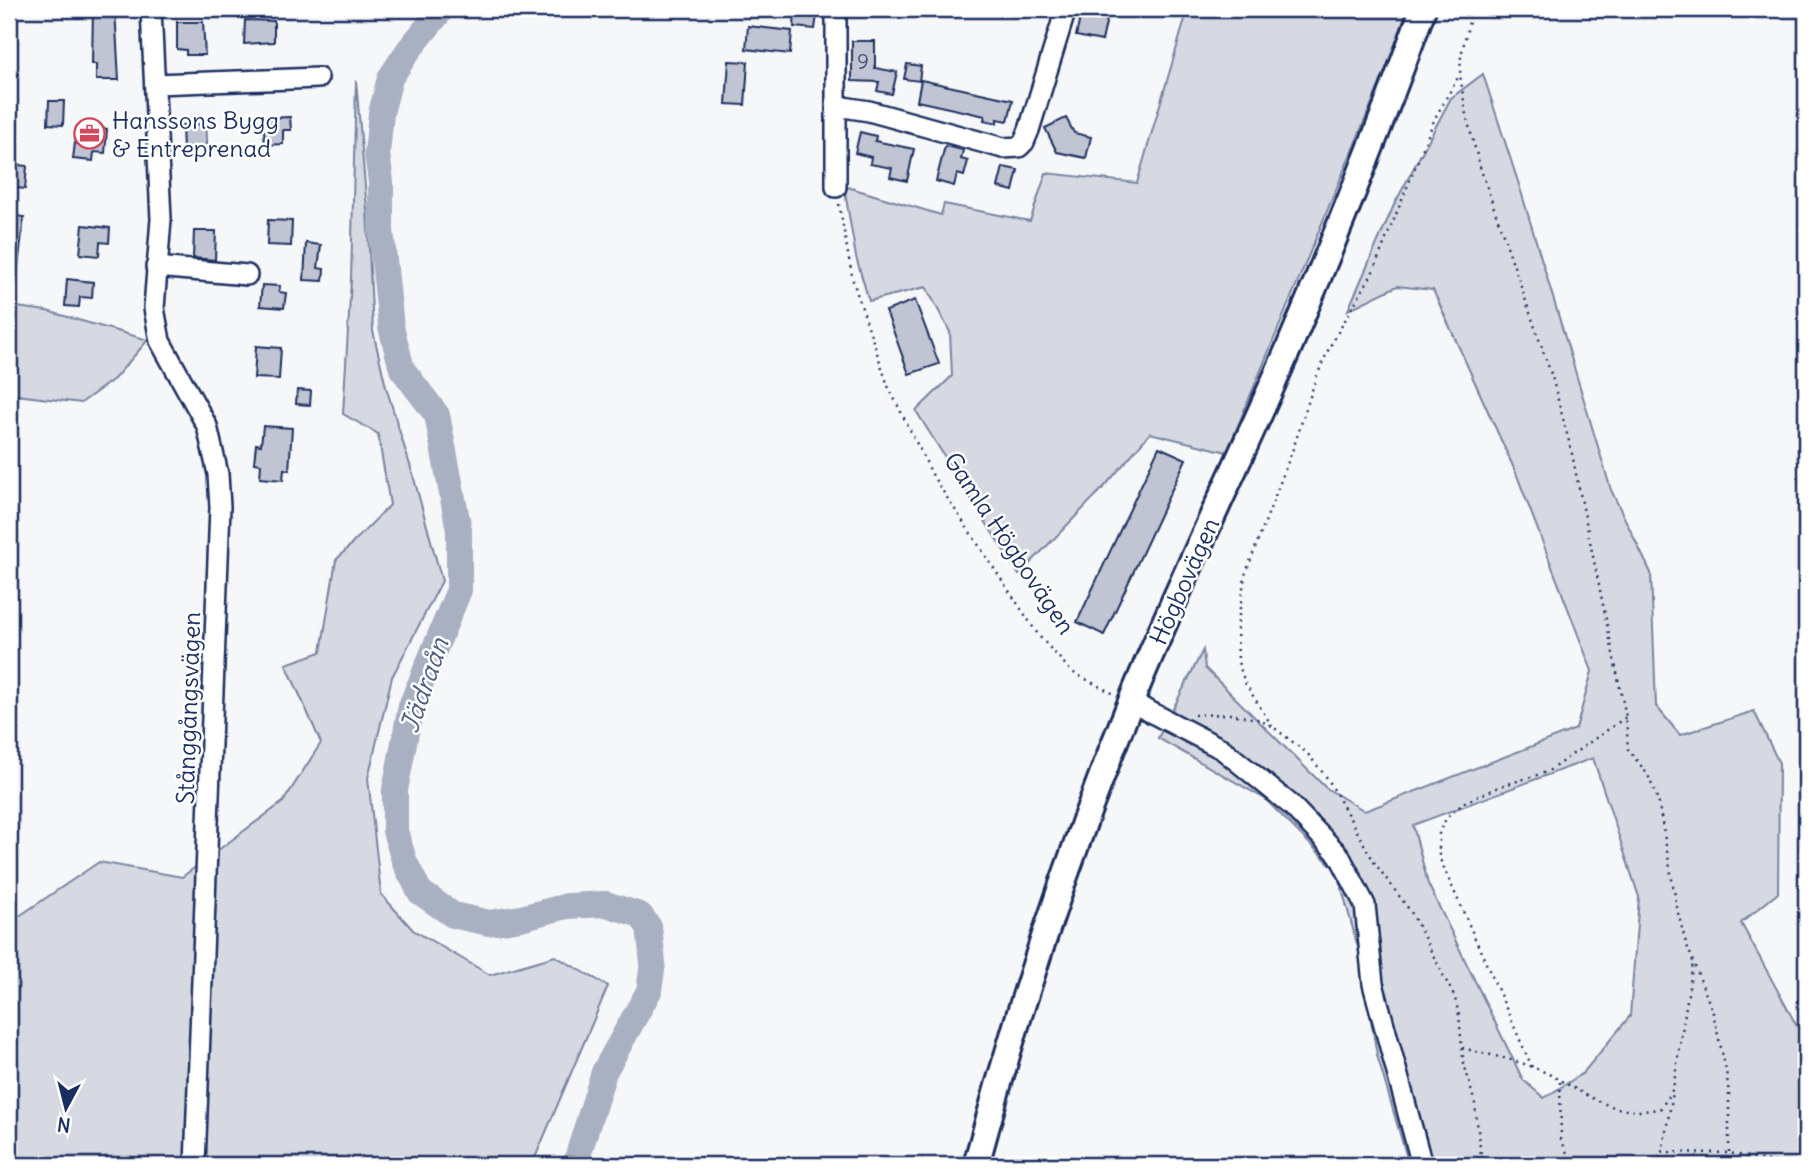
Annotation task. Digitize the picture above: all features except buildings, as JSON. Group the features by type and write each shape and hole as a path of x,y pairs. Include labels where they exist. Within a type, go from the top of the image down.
{"main road":[{"name":"Högbovägen","path":"976,1165 1014,1028 1074,849 1130,702 1294,333 1387,108 1423,9"}],"street":[{"name":"Stånggångsvägen","path":"151,9 161,219 153,308 157,329 166,352 207,426 218,474 220,507 195,1165"},
{"path":"836,9 836,187"},
{"path":"837,106 869,111 1003,148 1019,147 1029,130 1066,9"},
{"path":"155,84 318,78"},
{"path":"156,267 247,275"},
{"path":"1130,702 1222,749 1291,805 1339,855 1364,905 1373,984 1422,1165"}],"path":[{"path":"1472,9 1461,56 1460,74 1466,116 1481,170 1552,377 1571,449 1626,717 1628,750 1648,775 1658,800 1678,913 1713,1013 1727,1070 1729,1165"},
{"path":"1272,726 1245,683 1238,663 1237,628 1245,575 1294,446 1316,378 1330,346 1372,274 1436,118 1460,74"},
{"name":"Gamla Högbovägen","path":"836,187 853,281 888,386 934,478 1039,636 1060,661 1072,672 1130,702"},
{"path":"1532,1067 1439,857 1439,832 1447,817 1465,802 1501,786 1547,772 1626,717"},
{"path":"1656,1165 1662,1152 1693,962"},
{"path":"1462,1048 1532,1067 1595,1101 1644,1113 1661,1108 1673,1089"},
{"path":"1560,1082 1561,1139 1572,1165"},
{"path":"1662,1152 1729,1153 1788,1165"}],"shaded area":[{"path":"1188,9 1411,9 1227,452 1150,433 1105,486 1019,575 916,411 952,376 950,332 926,287 869,301 856,257 844,186 941,215 944,204 1030,221 1046,173 1137,183"},
{"path":"1483,74 1611,490 1651,573 1656,706 1680,735 1754,711 1779,763 1778,893 1741,923 1806,1043 1806,1165 1409,1165 1377,1055 1359,951 1337,871 1265,799 1158,738 1203,650 1205,668 1326,788 1365,811 1576,729 1592,671 1516,473 1433,290 1397,286 1348,310 1394,205 1451,98","holes":["1593,758 1639,897 1630,1016 1583,1073 1544,1098 1523,1080 1428,884 1413,825"]},
{"path":"356,80 367,210 373,331 386,387 442,581 392,677 368,778 381,894 413,930 490,975 555,956 608,986 532,1165 9,1165 9,923 99,862 182,877 283,802 321,743 286,664 321,652 336,560 390,505 378,434 343,414 351,280"},
{"path":"9,306 47,311 148,340 114,379 81,403 9,394"}],"waterway":[{"name":"Jädraån","path":"442,9 390,78 381,113 377,154 381,182 381,230 391,327 402,369 437,415 459,530 459,590 411,706 395,790 395,831 405,863 420,892 453,915 489,923 567,906 606,904 640,915 649,927 653,963 649,991 604,1072 575,1165"}],"place":[{"name":"Hanssons Bygg & Entreprenad","path":"89,134"}]}
